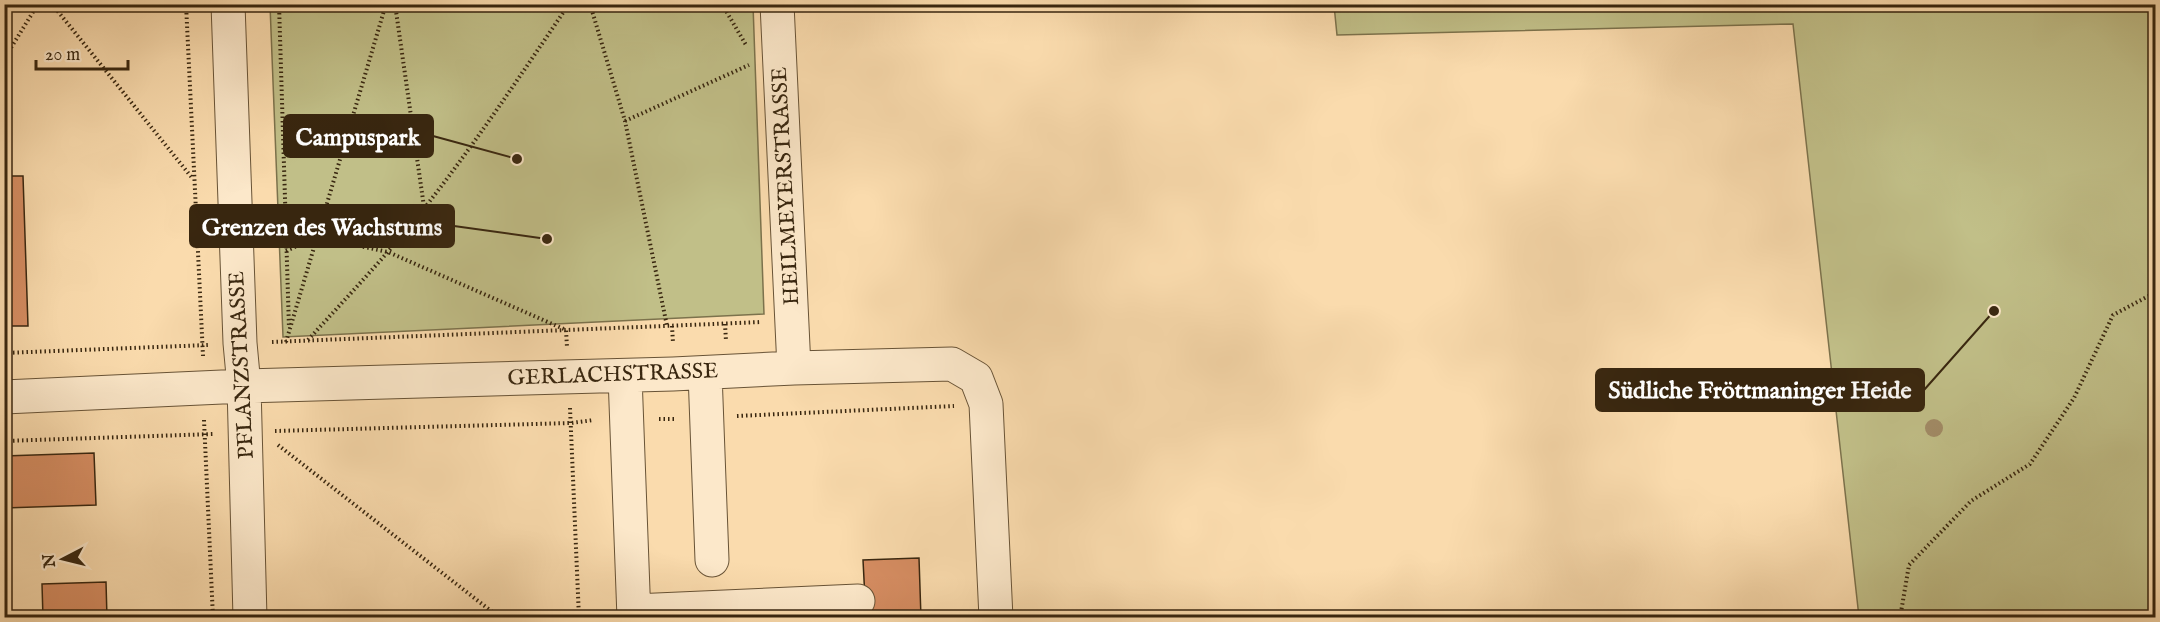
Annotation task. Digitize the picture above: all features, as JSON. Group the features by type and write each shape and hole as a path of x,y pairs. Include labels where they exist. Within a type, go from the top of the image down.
{"street":[{"name":"PFLANZSTRASSE","path":"228,4 240,344 244,386 253,431 250,618"},
{"name":"HEILMEYERSTRASSE","path":"777,4 794,368"},
{"name":"GERLACHSTRASSE","path":"4,397 244,386 626,376 794,368 952,364 976,378 986,404 996,618"},
{"path":"705,373 712,560"},
{"path":"626,376 634,614 858,601"}],"path":[{"path":"4,59 38,4"},
{"path":"52,4 193,178"},
{"path":"186,4 203,345 213,618"},
{"path":"279,4 289,331"},
{"path":"286,342 386,4"},
{"path":"395,4 424,208"},
{"path":"307,341 368,275 424,208 477,139 569,4"},
{"path":"590,4 625,122 667,326"},
{"path":"722,4 748,48"},
{"path":"625,122 749,65"},
{"path":"1900,618 1909,565 1971,501 2030,464 2074,398 2113,315 2156,292"},
{"path":"4,353 792,320"},
{"path":"627,421 986,404"},
{"path":"4,441 205,435 253,431 571,423"},
{"path":"253,431 500,618"}],"shaded area":[{"path":"270,5 753,5 764,314 283,337"},
{"path":"1334,5 2155,5 2155,617 1859,617 1793,24 1337,35"}],"building":[{"path":"4,176 23,176 28,326 4,326"},
{"path":"94,453 96,505 4,508 4,456"},
{"path":"919,558 921,618 866,618 863,560"},
{"path":"106,582 107,618 43,618 42,584"}],"place":[{"name":"Campuspark","path":"517,159"},
{"name":"Grenzen des Wachstums","path":"547,239"},
{"name":"Südliche Fröttmaninger Heide","path":"1994,311"}]}
